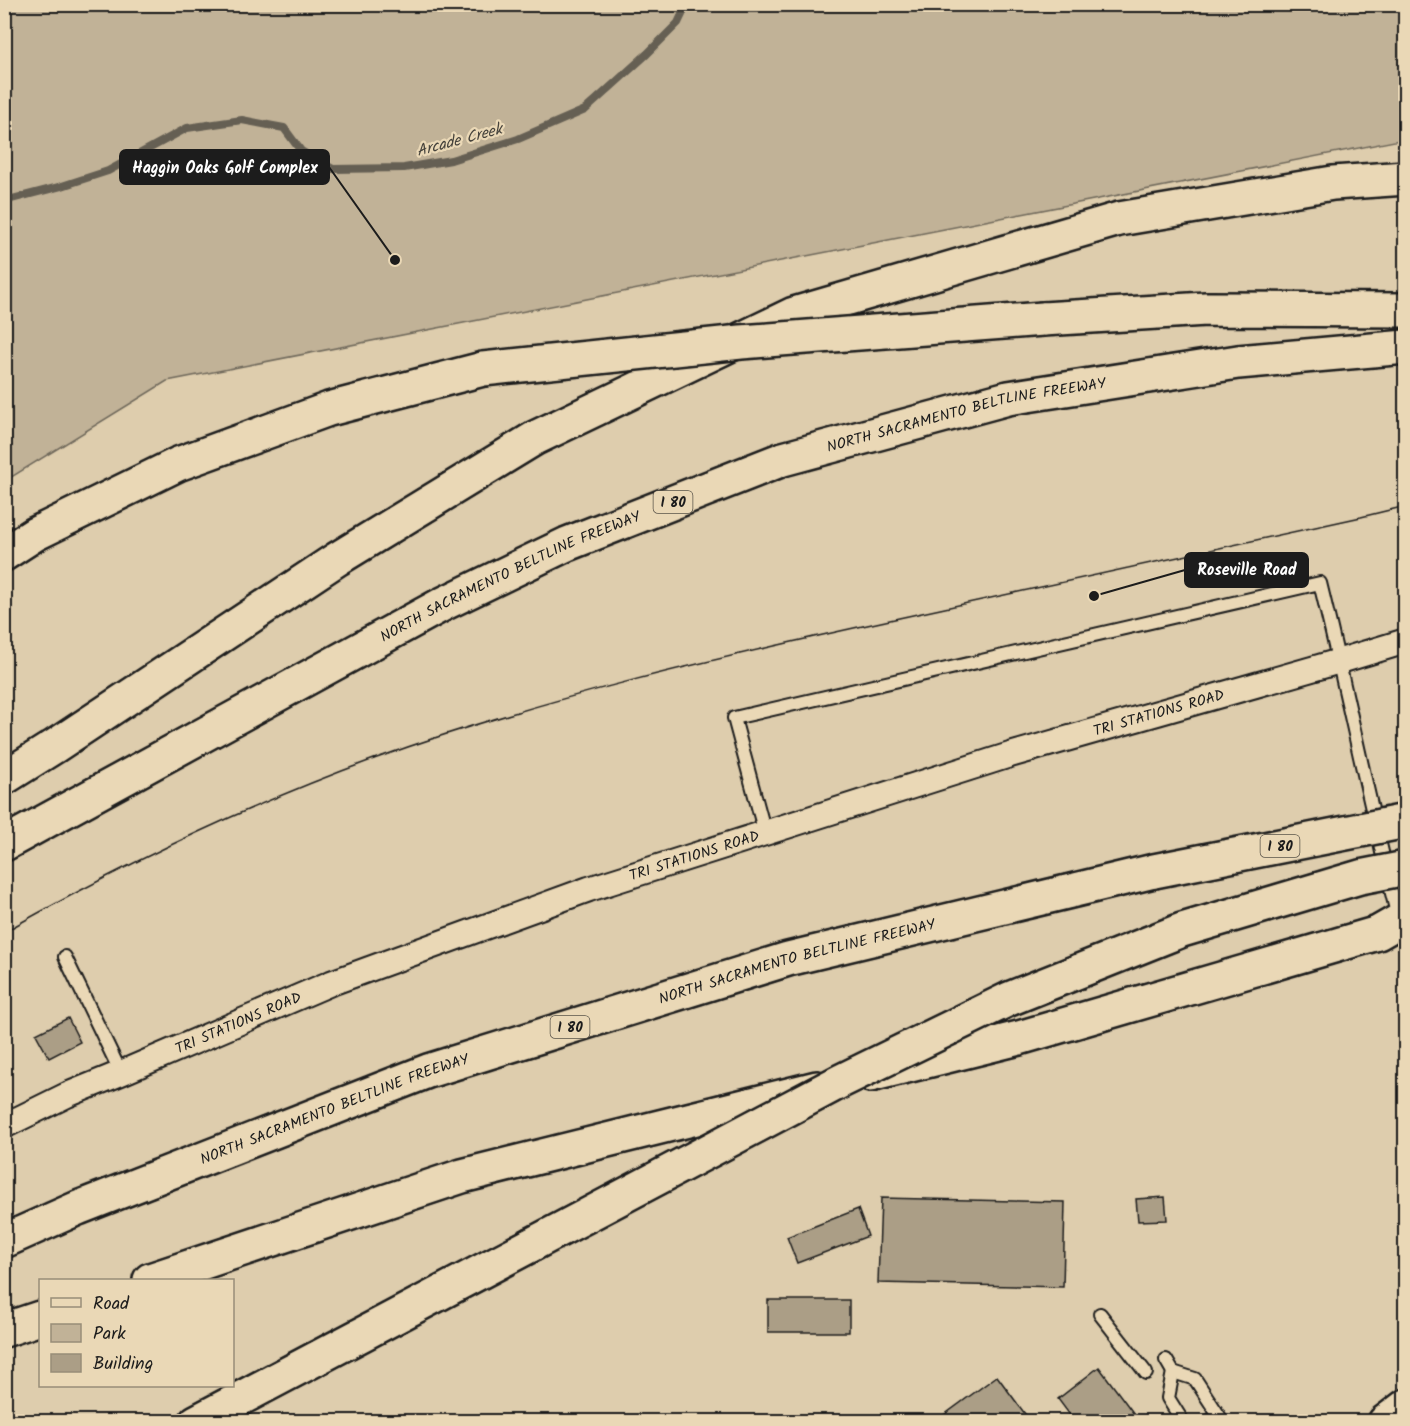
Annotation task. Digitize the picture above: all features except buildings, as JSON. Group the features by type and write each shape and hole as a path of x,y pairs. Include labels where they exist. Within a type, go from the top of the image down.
{"main road":[{"path":"4,778 337,559 535,438 794,314 1119,219 1333,183 1406,178"},
{"path":"4,554 35,534 178,464 328,409 483,369 741,342 1206,309 1406,310"},
{"name":"NORTH SACRAMENTO BELTLINE FREEWAY","path":"4,844 443,604 567,544 783,459 1008,398 1238,362 1406,347"},
{"name":"NORTH SACRAMENTO BELTLINE FREEWAY","path":"4,1241 78,1208 428,1071 788,959 1154,870 1406,821"},
{"path":"195,1422 841,1081 1009,999 1182,930 1360,877 1406,868"},
{"path":"156,1279 462,1176 1018,1038 1378,933 1402,920"},
{"path":"4,1330 39,1318"},
{"path":"1385,1422 1406,1406"}],"street":[{"name":"TRI STATIONS ROAD","path":"4,1126 67,1095 331,983 589,889 1010,755 1406,641"}],"lane":[{"path":"765,834 734,718 1320,583 1340,661 1373,812 1402,920"},
{"path":"65,957 121,1073"},
{"path":"1100,1314 1146,1373"},
{"path":"1166,1360 1173,1372 1168,1398 1183,1422"},
{"path":"1173,1372 1195,1379 1223,1422"}],"green space":[{"path":"5,4 1405,5 1405,139 167,381 5,481"}],"waterway":[{"name":"Arcade Creek","path":"4,201 108,171 187,128 242,120 284,128 301,151 333,169 404,168 451,160 518,139 585,110 678,23 687,4"}],"tram line":[{"path":"4,932 139,860 278,796 374,759 503,716 568,697 766,648 1406,506"}],"place":[{"name":"Haggin Oaks Golf Complex","path":"395,260"},
{"name":"Roseville Road","path":"1094,596"}]}
